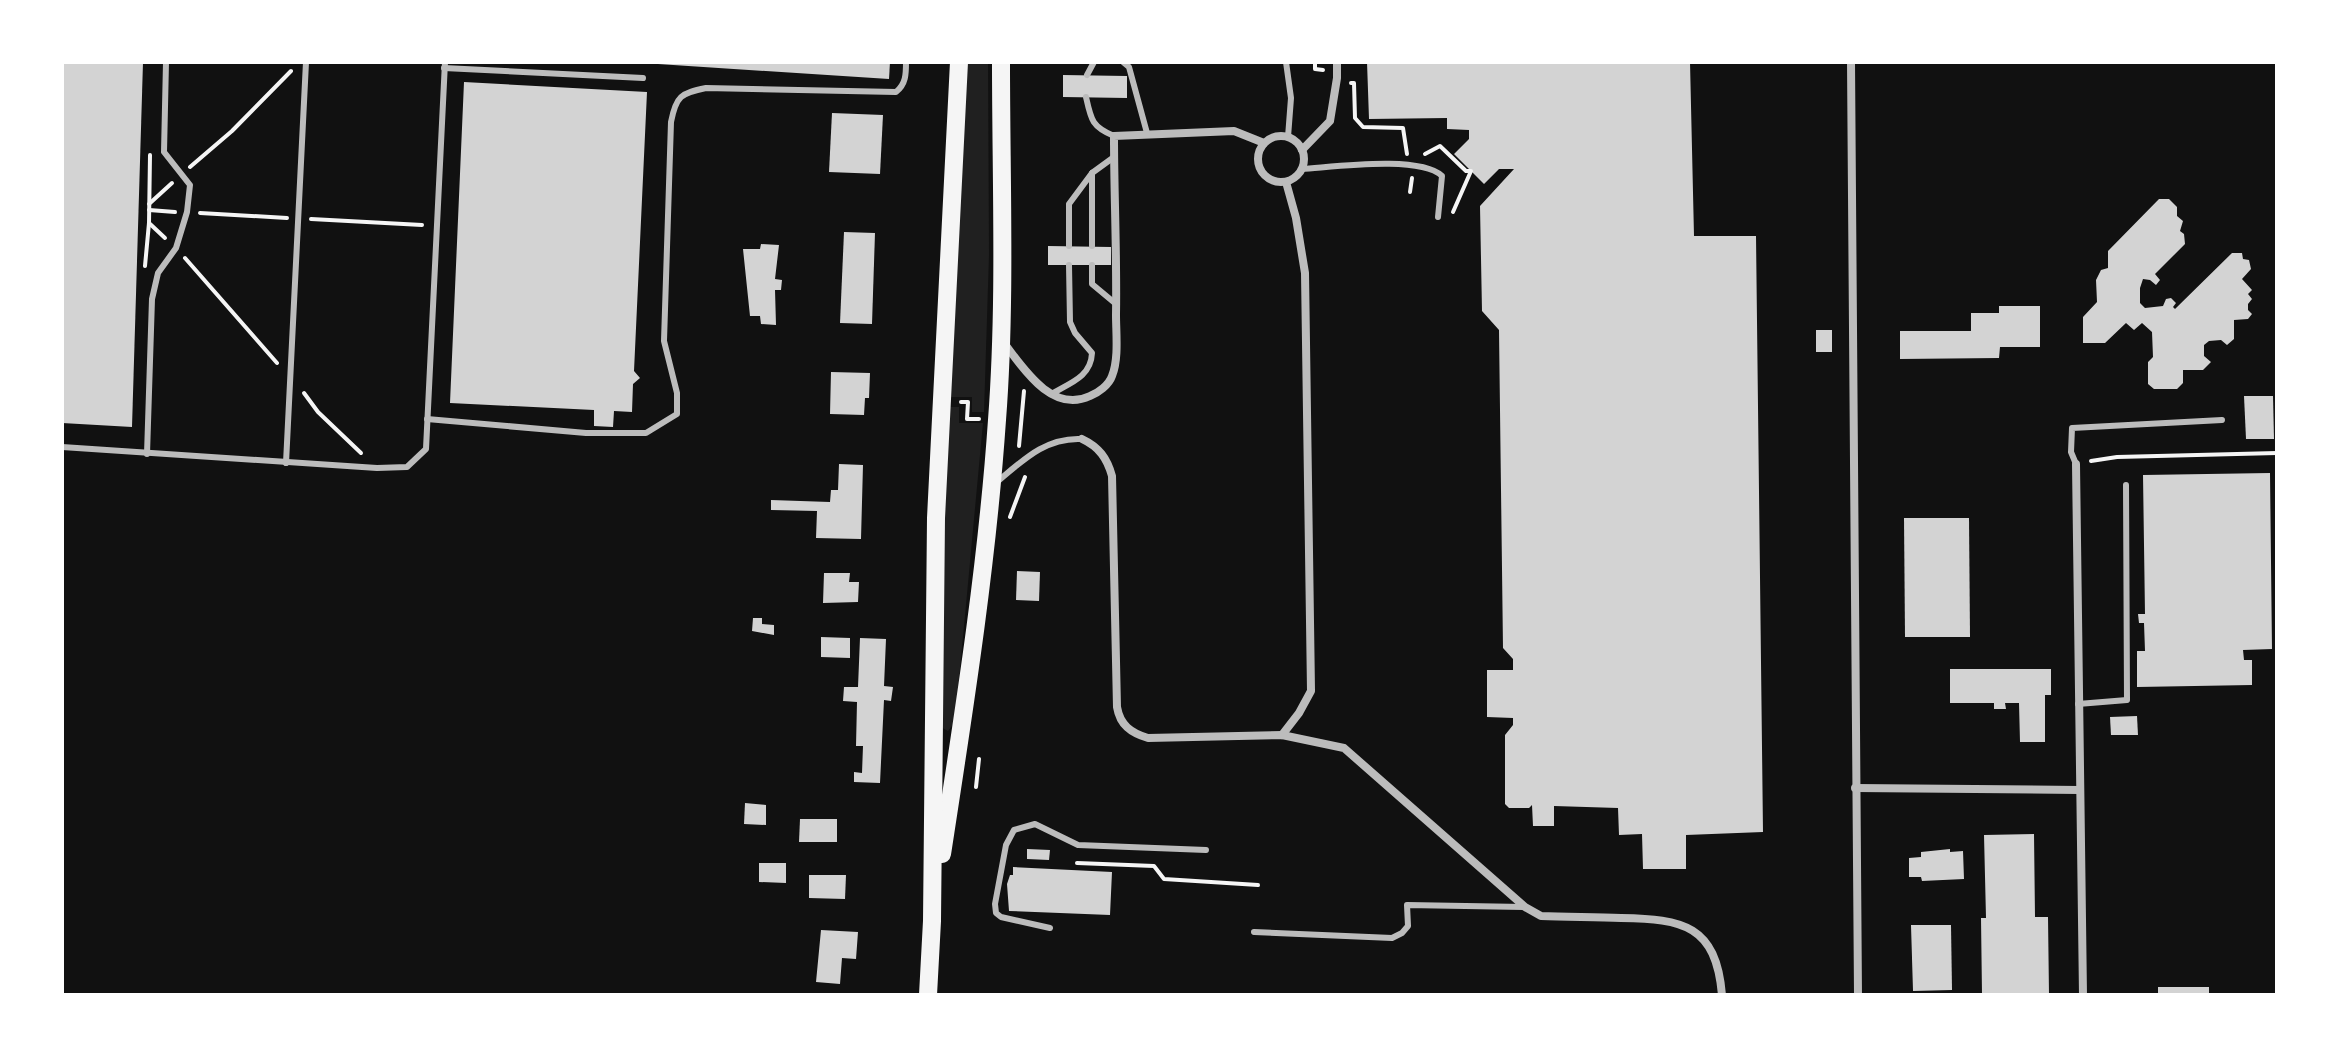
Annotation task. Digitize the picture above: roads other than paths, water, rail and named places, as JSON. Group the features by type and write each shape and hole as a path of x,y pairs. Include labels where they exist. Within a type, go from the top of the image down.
{"main road":[{"path":"928,995 932,921 936,518 959,62"},
{"path":"932,921 966,695 997,419 1001,339 1001,62"}],"street":[{"path":"1302,150 1288,137 1275,137 1264,143 1258,155 1260,170 1271,180 1286,182 1298,175 1302,169 1302,150 1330,121 1337,62"},
{"path":"1851,62 1858,995"},
{"path":"1001,339 1028,375 1051,394 1081,401 1098,393 1112,377 1116,347 1114,136 1234,131 1264,143"},
{"path":"1282,735 1311,691 1305,273 1296,218 1286,182"},
{"path":"1082,439 1100,451 1108,462 1112,476 1117,707 1129,730 1148,738 1282,735 1344,748 1525,907 1541,916 1662,918 1683,925 1712,950 1720,973 1722,995"},
{"path":"2076,464 2083,995"},
{"path":"1855,788 2079,790"}],"lane":[{"path":"147,454 152,299 158,273 176,248 187,212 190,185 164,152 166,62"},
{"path":"286,463 306,62"},
{"path":"427,419 586,433 646,433 666,423 677,414 677,393 664,341 669,164 674,105 680,97 706,88 896,92 902,87 906,76 906,62"},
{"path":"1087,75 1094,62"},
{"path":"1123,62 1129,67 1147,133"},
{"path":"1286,62 1291,98 1288,137"},
{"path":"62,447 286,463 407,467 426,449 444,65 643,78"},
{"path":"1086,97 1091,120 1100,130 1114,136"},
{"path":"1069,246 1069,204 1092,173 1114,157"},
{"path":"1302,169 1409,164 1435,169 1442,176 1438,217"},
{"path":"1092,173 1092,246"},
{"path":"1051,394 1088,372 1092,365 1092,353 1070,322 1069,265"},
{"path":"1092,265 1092,284 1116,304"},
{"path":"2076,464 2071,452 2072,428 2222,420"},
{"path":"991,487 1037,449 1065,438 1082,439"},
{"path":"2078,704 2127,700 2126,485"},
{"path":"1050,928 1001,917 996,913 1006,845 1014,830 1035,824 1078,845 1206,850"},
{"path":"1254,932 1392,938 1408,926 1407,905 1525,907"}]}
